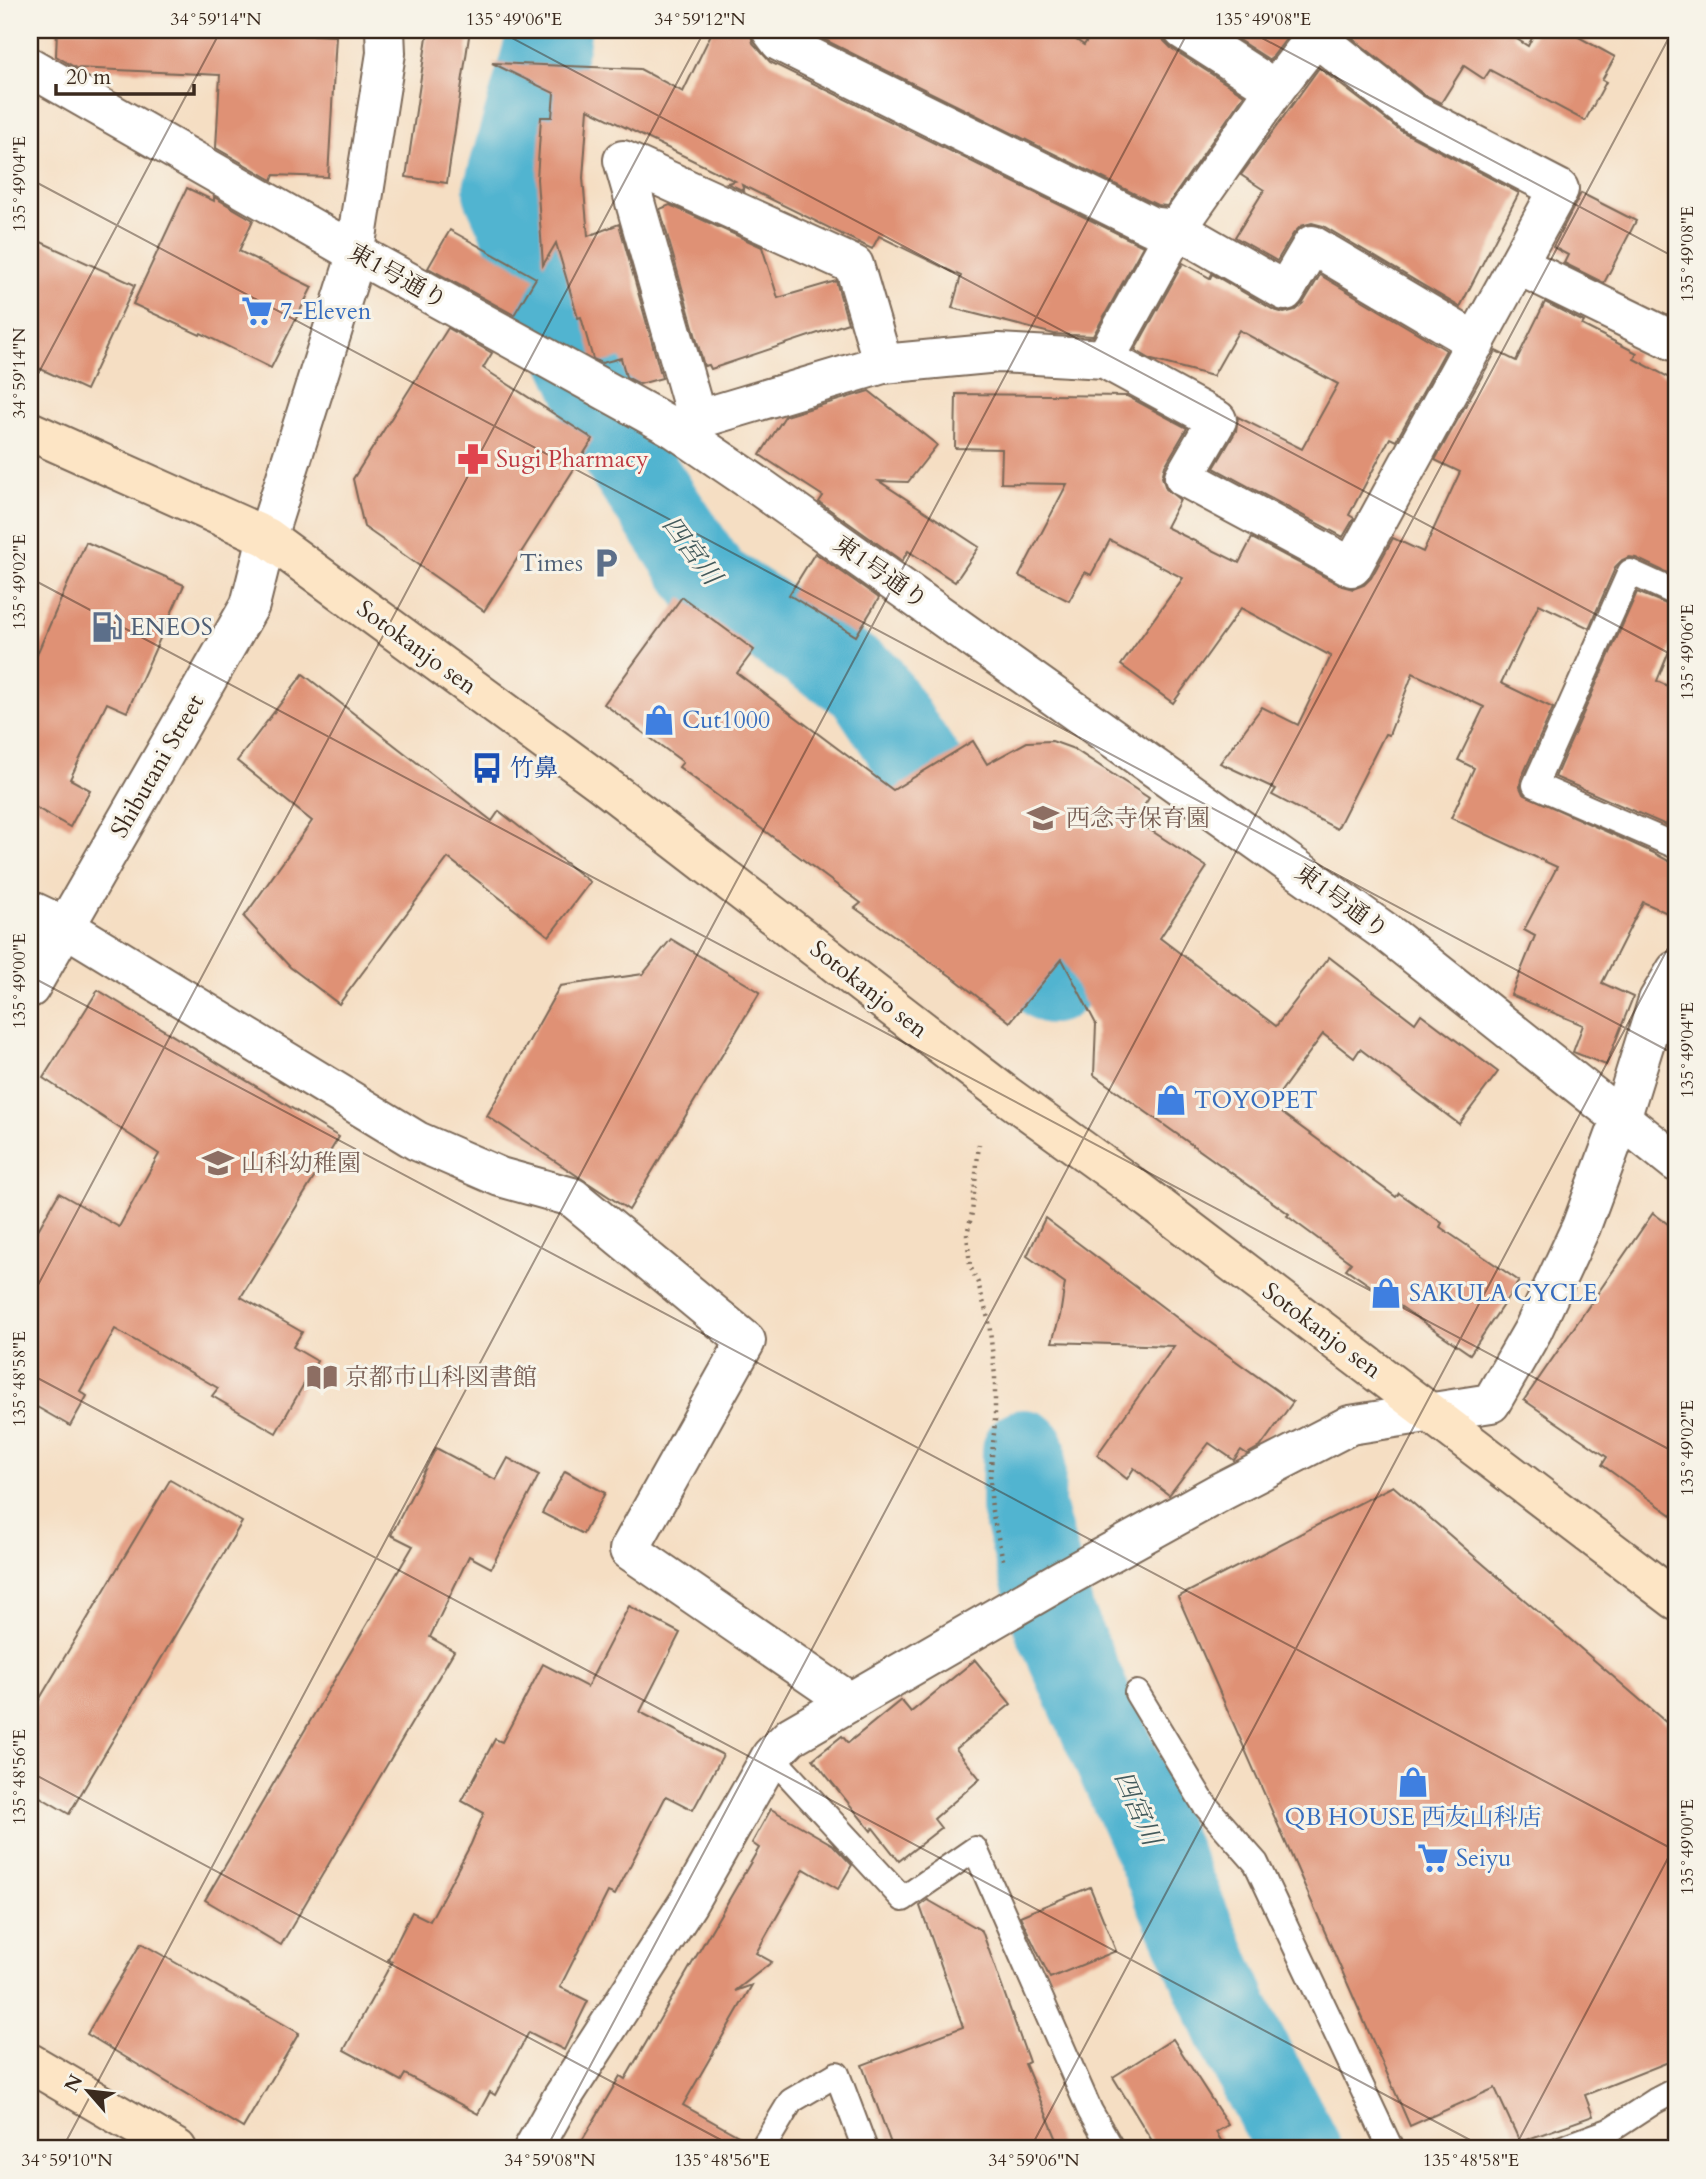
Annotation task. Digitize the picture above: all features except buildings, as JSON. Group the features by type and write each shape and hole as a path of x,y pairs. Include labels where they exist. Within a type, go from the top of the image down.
{"street":[{"name":"Shibutani Street","path":"30,988 250,605 267,537 352,269 386,53 385,30"},
{"path":"771,30 780,42 1151,226 1177,229 1285,290 1312,245 1476,342"},
{"path":"1183,30 1275,89"},
{"path":"883,363 854,265 622,160 684,424 883,363 998,353 1105,359 1217,420 1184,477 1352,567 1559,189 1411,112 1318,33 1275,89 1177,229 1105,359"},
{"name":"東1号通り","path":"30,66 354,253 684,424 820,529 1391,936 1676,1162"},
{"path":"1518,265 1676,342"},
{"name":"Sotokanjo sen","path":"30,431 267,537 603,784 1006,1095 1128,1183 1676,1600"},
{"path":"30,910 64,926 417,1141 500,1177 572,1197 746,1341 629,1550 850,1702"},
{"path":"533,2149 560,2101 688,1903 771,1756 791,1736 1061,1580 1222,1491 1350,1425 1491,1403 1533,1331 1581,1227 1621,1119 1658,1000 1676,970"},
{"path":"30,2063 177,2149"}],"lane":[{"path":"1676,593 1630,572 1535,785 1676,846"},
{"path":"1137,1693 1204,1804 1256,1863 1391,2149"},
{"path":"771,1756 903,1899 975,1849 1090,2110 1112,2149"},
{"path":"762,2149 791,2101 837,2074 865,2149"},
{"path":"1560,2149 1609,2131 1676,2090"}],"path":[{"path":"979,1144 972,1213 967,1234 970,1266 978,1283 989,1322 995,1376 995,1421 990,1479 992,1511 1006,1570 1021,1603"}],"waterway":[{"name":"四宮川","path":"549,30 505,191 626,458 710,583 866,684 1014,907 1052,982"},
{"name":"四宮川","path":"1024,1451 1023,1507 1054,1620 1242,2041 1299,2149"}],"place":[{"name":"7-Eleven","path":"257,311"},
{"name":"Sugi Pharmacy","path":"473,459"},
{"name":"Times","path":"606,563"},
{"name":"ENEOS","path":"107,627"},
{"name":"Cut1000","path":"659,720"},
{"name":"竹鼻","path":"487,768"},
{"name":"西念寺保育園","path":"1043,818"},
{"name":"TOYOPET","path":"1171,1100"},
{"name":"山科幼稚園","path":"218,1163"},
{"name":"SAKULA CYCLE","path":"1386,1293"},
{"name":"京都市山科図書館","path":"322,1377"},
{"name":"QB HOUSE 西友山科店","path":"1413,1782"},
{"name":"Seiyu","path":"1433,1858"}]}
